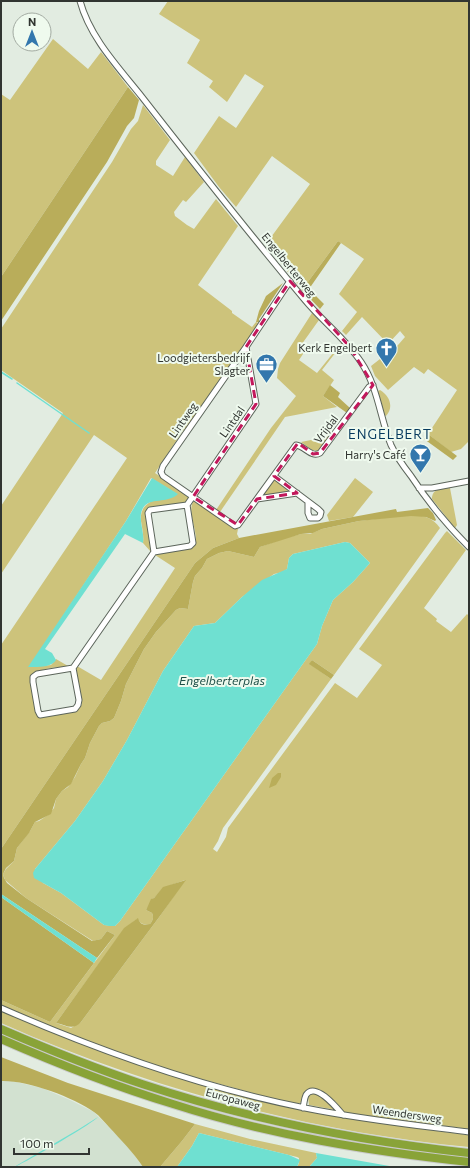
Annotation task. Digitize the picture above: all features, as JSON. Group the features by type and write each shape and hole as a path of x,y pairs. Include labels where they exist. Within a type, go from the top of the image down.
{"highway":[{"name":"Europaweg","path":"1,1029 102,1070 213,1106 342,1135 393,1144 469,1152"},
{"name":"Europaweg","path":"1,1039 67,1067 124,1088 174,1105 256,1127 342,1145 390,1153 469,1162"}],"street":[{"name":"Engelberterweg","path":"80,1 89,26 108,52 240,221 318,315 350,347 361,362 373,385 392,447 426,498 469,548"},
{"path":"246,347 290,281"},
{"name":"Lintdal","path":"187,505 256,404 246,347"},
{"name":"Lintweg","path":"193,497 163,476 161,472 163,466 246,347"},
{"name":"Vrijdal","path":"193,497 235,526 238,525 296,445 301,446 312,454 320,453 369,387 373,385"},
{"path":"274,476 308,502"},
{"path":"419,488 432,488 469,481"},
{"path":"426,498 432,488"},
{"path":"257,499 297,493"},
{"path":"73,668 37,674 33,677 38,711 40,715 75,709 78,705 73,668 154,552 148,513 150,510 187,505 193,543 190,546 154,552"},
{"name":"Weendersweg","path":"1,1008 94,1046 159,1070 223,1088 303,1108 343,1115 469,1132"},
{"path":"303,1108 306,1096 309,1092 315,1091 323,1094 343,1115"}],"highlighted area":[{"path":"290,281 350,347 373,385 320,453 313,454 298,443 274,476 297,493 257,499 238,525 193,497 256,404 246,347"}],"shaded area":[{"path":"168,1 469,1 469,441 461,449 451,452 428,434 457,390 428,369 424,374 414,367 388,390 375,376 371,366 398,345 405,337 400,331 388,344 362,317 346,335 342,331 357,312 339,294 364,259 338,241 302,290 266,244 310,184 272,156 236,207 194,153 219,116 236,128 264,86 245,74 227,102 209,87 213,81 187,63 200,40 159,14"},
{"path":"53,39 88,69 101,52 128,87 1,277 1,94 10,100 44,52 52,52"},
{"path":"128,87 139,100 134,118 127,126 107,162 1,321 1,277"},
{"path":"143,105 170,140 156,161 156,165 173,176 185,157 204,182 186,202 183,200 174,212 175,216 194,229 216,199 238,226 198,285 232,311 232,313 252,327 256,322 259,323 155,473 188,495 186,502 150,509 151,552 143,543 141,514 147,504 152,501 177,494 151,478 126,521 29,667 51,665 56,659 68,666 41,670 33,675 31,679 38,717 79,709 82,704 75,668 77,666 101,680 175,568 155,555 192,548 195,544 196,538 191,513 193,502 196,501 234,528 238,529 237,534 239,538 213,548 195,563 1,849 1,645 127,458 94,435 1,574 1,506 63,413 1,370 1,329 112,162 131,129 138,121"},
{"path":"338,241 341,243 309,289 324,304 320,309 302,290"},
{"path":"283,283 259,319 259,322 256,322 266,296"},
{"path":"312,313 319,320 299,348 303,350 303,354 299,360 317,373 342,342 343,343 322,370 334,380 323,396 337,407 285,417 220,512 216,510 271,428 296,396 277,378 278,369 280,363"},
{"path":"330,385 340,393 338,397 350,408 347,413 323,396"},
{"path":"380,390 386,395 390,402 390,409 386,416 384,415 378,391"},
{"path":"428,434 457,456 453,460 424,439"},
{"path":"331,436 318,451 312,450 301,442"},
{"path":"355,478 373,492 353,517 329,521 327,515"},
{"path":"274,479 290,492 262,496"},
{"path":"450,488 457,525 455,528 432,499 432,495 436,491"},
{"path":"428,508 433,513 436,520 435,521 426,517 411,516 359,521 322,529 313,533 301,534 260,547 254,557 228,551 219,553 207,559 195,576 188,609 180,608 176,610 156,632 144,649 126,684 114,718 110,721 102,723 99,726 90,743 85,758 71,784 62,791 56,799 51,814 35,822 29,833 17,848 14,861 6,868 3,874 7,883 26,898 92,941 101,939 107,931 115,935 97,958 1,894 1,849 195,563 213,548 239,538 396,509 397,512"},
{"path":"417,515 427,517 436,523 440,528 334,675 312,660 310,664 331,679 223,828 213,849 217,852 226,837 228,828 335,683 357,698 382,665 359,649 447,531 466,550 424,608 437,619 436,621 451,632 467,614 469,616 469,1129 345,1113 335,1101 321,1091 313,1089 299,1104 265,1097 201,1079 114,1051 1,1005 1,1000 50,1022 115,935 107,931 101,939 93,941 26,898 5,880 3,874 14,861 17,848 35,822 48,815 54,808 56,799 62,791 68,787 75,777 99,726 102,723 110,721 114,718 126,684 144,649 156,632 176,610 180,608 188,609 195,576 207,559 219,553 228,551 254,557 260,547 285,538 301,534 310,534 322,529 359,521","holes":["345,542 350,543 370,563 353,582 333,600 322,626 317,644 120,921 115,926 104,925 61,893 43,883 35,869 75,821 103,781 127,740 163,671 194,626 215,623 242,597 274,574 283,572 287,569 289,558 293,554","185,880 81,1022 71,1028 56,1023 124,929 137,919 143,924 150,924 153,914 146,910 152,899 163,888"]},
{"path":"312,660 334,675 331,679 309,664"},
{"path":"278,773 281,773 281,777 276,785 269,788 272,778"},
{"path":"186,880 81,1022 72,1027 56,1023 124,928 138,918 142,924 150,924 153,914 146,910 151,899 154,898 163,887"},
{"path":"1,897 94,963 50,1022 1,1000"},
{"path":"1,1011 136,1064 205,1086 275,1104 323,1114 469,1135 469,1147 408,1140 348,1130 230,1104 114,1068 57,1047 1,1023"},
{"path":"1,1057 68,1083 195,1124 160,1167 143,1167 131,1151 100,1117 85,1106 62,1095 36,1086 12,1081 1,1081"},
{"path":"1,1081 12,1081 42,1088 94,1112 125,1143 143,1167 1,1167"},
{"path":"315,1093 325,1099 336,1110 309,1105 308,1097 310,1094"},
{"path":"195,1124 250,1139 316,1153 317,1158 309,1167 297,1167 299,1158 297,1157 199,1133 177,1167 160,1167"}],"water":[{"path":"152,478 178,494 169,499 154,501 143,508 141,512 141,521 143,543 125,534 45,649 52,653 56,660 54,663 47,666 28,667 126,521"},
{"name":"Engelberterplas","path":"345,542 350,543 370,563 353,582 333,600 322,626 317,644 120,921 115,926 104,925 61,893 34,878 33,873 35,869 75,821 103,781 127,740 163,671 194,626 215,623 262,580 287,569 289,558 293,554"},
{"path":"1,894 97,958 94,963 1,897"},
{"path":"98,1117 85,1127 14,1167 79,1129"},
{"path":"199,1133 289,1155 300,1160 297,1167 177,1167"},
{"path":"316,1153 395,1167 309,1167 317,1158"}],"waterway":[{"path":"1,372 12,379"},
{"path":"17,383 89,433"}],"place":[{"name":"Kerk Engelbert","path":"387,368"},
{"name":"Loodgietersbedrijf Slagter","path":"266,384"},
{"name":"Harry's Café","path":"421,474"}],"district":[{"name":"ENGELBERT","path":"390,434"}]}
